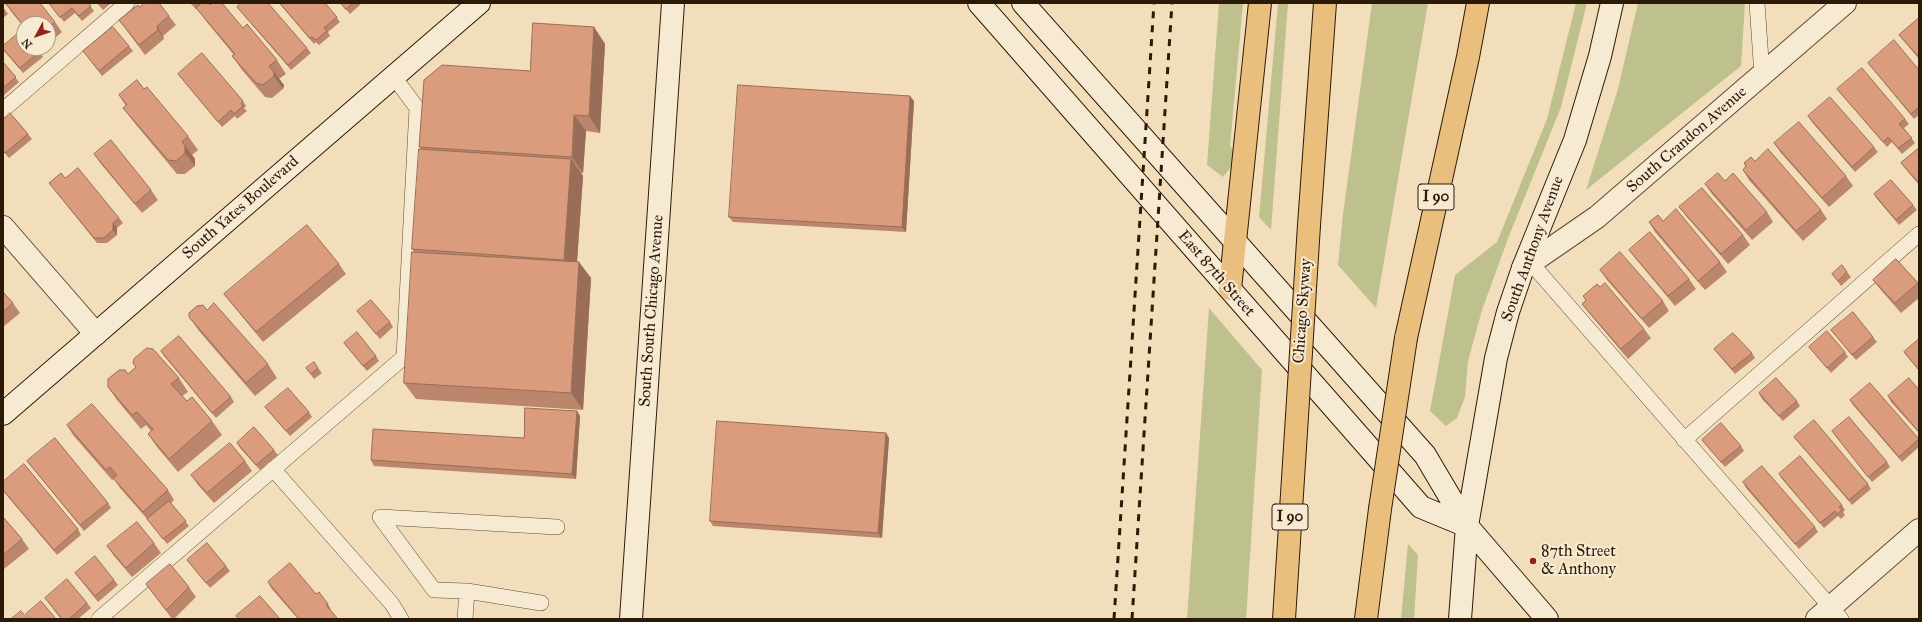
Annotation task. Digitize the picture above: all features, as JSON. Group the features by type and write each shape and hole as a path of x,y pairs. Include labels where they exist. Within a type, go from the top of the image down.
{"highway":[{"path":"1230,289 1260,3"},
{"name":"Chicago Skyway","path":"1284,619 1309,226 1326,3"},
{"name":"I 90","path":"1366,619 1380,509 1406,338 1468,57 1478,3"}],"main road":[{"name":"South Yates Boulevard","path":"3,414 479,3"},
{"name":"South South Chicago Avenue","path":"632,619 673,3"},
{"name":"East 87th Street","path":"979,3 1421,507 1467,526"},
{"name":"East 87th Street","path":"1022,3 1430,460 1467,526 1547,619"},
{"name":"South Anthony Avenue","path":"1460,619 1467,526 1496,358 1508,312 1575,140 1600,56 1612,3"},
{"name":"South Crandon Avenue","path":"1527,266 1597,217 1845,3"},
{"path":"3,228 96,334"},
{"path":"1830,615 1919,530"}],"lane":[{"path":"3,110 127,3"},
{"path":"1757,3 1762,75"},
{"path":"99,619 404,357 417,108 394,77"},
{"path":"1684,440 1919,234"},
{"path":"1527,266 1684,440 1830,615"},
{"path":"273,469 392,604 400,619"},
{"path":"541,603 467,591 434,590 380,517 557,527"},
{"path":"465,619 467,591"}],"green space":[{"path":"1219,3 1243,3 1230,146 1236,154 1231,167 1223,177 1207,165"},
{"path":"1278,3 1288,3 1271,230 1259,217"},
{"path":"1372,3 1428,3 1376,308 1338,265 1343,214"},
{"path":"1576,3 1587,3 1561,107 1509,236 1482,310 1468,361 1465,397 1457,418 1446,426 1430,411 1455,275 1497,242 1547,119"},
{"path":"1638,3 1745,3 1741,66 1586,190 1618,89"},
{"path":"1209,308 1262,370 1246,619 1187,619"},
{"path":"1408,544 1418,555 1414,619 1401,619"}],"building":[{"path":"40,3 50,16 16,16 6,4"},
{"path":"49,3 88,3 91,6 79,16 72,8 60,17"},
{"path":"144,3 159,3 169,16 157,26 158,30 139,45 119,20 138,5 140,7"},
{"path":"202,3 208,3 210,5 212,3 222,3 243,28 247,24 277,60 269,66 274,72 274,76 263,85 256,83 232,56 235,54 196,8"},
{"path":"241,3 268,3 307,48 288,65 237,7"},
{"path":"280,3 325,3 337,17 324,28 327,31 316,40 312,37 310,38"},
{"path":"341,3 353,3 346,9"},
{"path":"1919,18 1919,57 1899,35"},
{"path":"533,23 594,27 589,116 574,115 572,157 419,147 424,80 442,65 530,71"},
{"path":"113,27 129,46 99,71 83,51"},
{"path":"16,35 16,56 34,56 20,68 3,49 3,46"},
{"path":"1894,40 1919,70 1919,107 1911,114 1868,63"},
{"path":"202,53 243,101 241,103 243,106 234,114 231,110 218,122 178,74"},
{"path":"3,62 16,77 3,88"},
{"path":"1862,68 1905,119 1899,124 1912,138 1898,148 1888,137 1883,142 1837,89"},
{"path":"137,80 144,89 147,87 188,136 182,142 185,146 185,153 176,161 168,160 123,108 127,105 119,95"},
{"path":"738,85 910,96 902,227 729,217"},
{"path":"1830,97 1874,147 1852,167 1808,116"},
{"path":"10,113 28,134 5,153 3,150 3,120"},
{"path":"1799,122 1846,176 1822,198 1774,143"},
{"path":"111,140 151,190 135,204 94,154"},
{"path":"1919,148 1919,183 1901,163"},
{"path":"419,149 571,159 564,260 412,249"},
{"path":"1768,149 1821,210 1796,231 1743,170 1746,166 1744,163 1751,157 1755,161"},
{"path":"78,168 119,218 113,223 113,230 104,238 94,238 49,183 61,173 65,178"},
{"path":"1718,173 1725,181 1733,173 1767,212 1746,230 1705,184"},
{"path":"1891,180 1913,205 1896,220 1874,194"},
{"path":"1702,188 1743,235 1721,254 1679,207"},
{"path":"1676,209 1720,262 1698,281 1649,222 1658,215 1663,221"},
{"path":"307,225 339,264 256,332 224,294"},
{"path":"1650,232 1689,279 1668,296 1629,250"},
{"path":"412,252 579,262 571,393 404,383"},
{"path":"1620,252 1663,301 1642,319 1600,270"},
{"path":"1896,259 1918,283 1895,303 1873,280"},
{"path":"1842,265 1847,272 1838,281 1832,274"},
{"path":"1605,283 1644,329 1621,349 1582,304 1586,300 1583,296 1597,284 1600,287"},
{"path":"3,292 13,303 3,312"},
{"path":"371,300 390,322 376,334 357,311"},
{"path":"214,303 268,364 246,383 189,317 189,313 197,306 203,305 207,310"},
{"path":"1853,312 1873,337 1852,355 1831,330"},
{"path":"1827,331 1845,352 1827,368 1809,347"},
{"path":"357,332 376,356 363,366 344,343"},
{"path":"1733,333 1752,353 1732,369 1714,349"},
{"path":"179,336 231,397 212,413 161,351"},
{"path":"1919,339 1919,370 1904,352"},
{"path":"147,348 153,349 179,378 171,384 187,401 192,397 212,421 169,459 148,434 153,429 137,412 132,415 108,387 108,379 119,370 125,370 128,374 136,367 133,363 134,359"},
{"path":"314,362 318,368 311,374 306,368"},
{"path":"1776,378 1797,401 1779,416 1759,393"},
{"path":"1909,378 1919,390 1919,432 1888,396"},
{"path":"1870,383 1919,439 1899,457 1850,400"},
{"path":"288,388 309,412 286,431 265,407"},
{"path":"92,404 168,490 143,512 113,478 117,475 110,467 106,470 67,425"},
{"path":"525,408 577,411 572,474 371,460 373,429 524,438"},
{"path":"1849,417 1887,462 1868,477 1832,431"},
{"path":"1814,420 1868,484 1849,500 1794,437"},
{"path":"717,421 886,433 878,533 710,521"},
{"path":"1721,423 1741,446 1721,462 1702,440"},
{"path":"254,427 274,450 256,465 237,443"},
{"path":"55,438 108,503 80,525 27,461"},
{"path":"230,443 245,461 207,493 191,475"},
{"path":"1800,456 1842,505 1839,507 1842,510 1837,514 1835,511 1820,523 1779,474"},
{"path":"24,464 78,529 54,550 3,490 3,482"},
{"path":"1762,466 1815,527 1795,544 1743,482"},
{"path":"169,501 186,521 163,539 147,519"},
{"path":"3,517 22,539 3,555"},
{"path":"137,522 154,543 126,568 107,546"},
{"path":"207,543 226,566 206,583 187,560"},
{"path":"95,556 114,580 95,596 75,573"},
{"path":"290,563 316,594 319,592 328,604 326,605 338,619 299,619 268,582"},
{"path":"170,564 189,587 166,610 146,584"},
{"path":"67,579 87,603 69,619 62,619 45,598"},
{"path":"260,596 280,619 239,619 236,616"},
{"path":"41,601 56,619 30,619 26,614"},
{"path":"21,611 28,619 11,619"}],"railway":[{"path":"1114,619 1154,3"},
{"path":"1132,619 1172,3"}],"place":[{"name":"87th Street & Anthony","path":"1533,561"}]}
